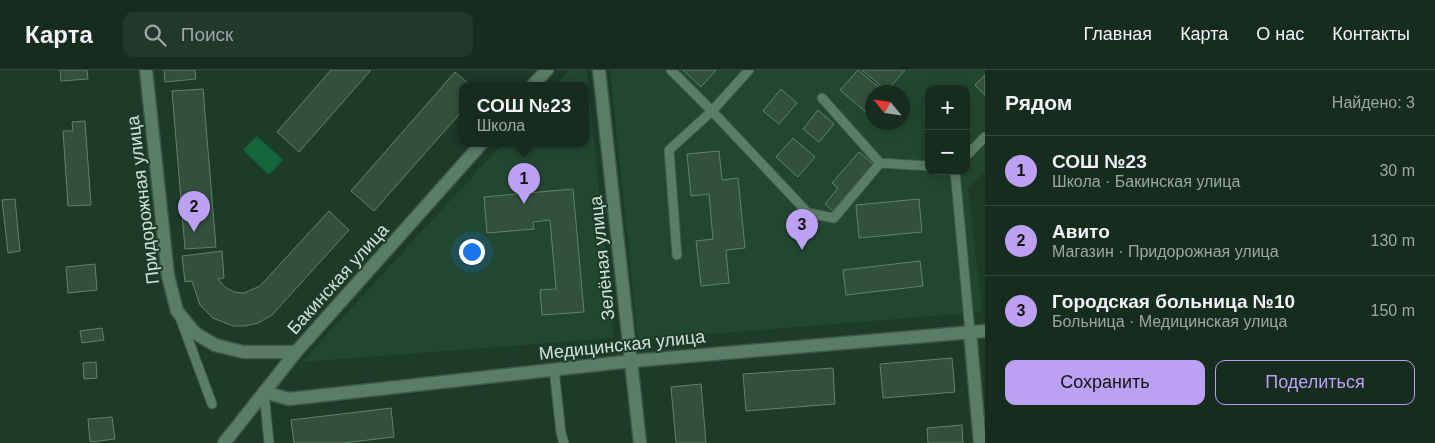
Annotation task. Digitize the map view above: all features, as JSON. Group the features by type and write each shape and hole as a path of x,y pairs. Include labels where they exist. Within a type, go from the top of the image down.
{"street":[{"name":"Придорожная улица","path":"146,70 168,276 177,311 195,333 215,346 243,352 296,352"},
{"path":"536,82 547,70"},
{"name":"Зелёная улица","path":"599,70 640,443"},
{"name":"Бакинская улица","path":"224,443 296,352 478,147"},
{"name":"Медицинская улица","path":"264,392 289,399 632,361 985,331"},
{"path":"970,332 980,443"}],"lane":[{"path":"671,70 808,213 834,218 880,162"},
{"path":"677,255 669,150 712,111 750,70"},
{"path":"822,98 880,162 925,166"},
{"path":"970,152 985,137"},
{"path":"955,175 970,332"},
{"path":"177,311 212,404"},
{"path":"554,370 561,433 564,443"},
{"path":"264,392 269,443"}],"shaded area":[{"path":"569,70 587,70 588,82 558,82"},
{"path":"610,70 985,70 985,171 968,188 982,312 638,340"},
{"path":"589,90 614,338 302,362 499,147 589,147"}],"green space":[{"path":"257,136 283,160 269,175 243,150"}],"building":[{"path":"60,70 87,70 88,79 61,81"},
{"path":"164,70 195,70 196,79 165,82"},
{"path":"331,70 371,70 299,152 277,132"},
{"path":"683,70 716,70 701,87"},
{"path":"858,70 876,85 865,85 865,111 840,90"},
{"path":"862,70 905,70 892,85 880,85"},
{"path":"455,72 467,82 459,82 459,115 374,211 351,191"},
{"path":"985,75 985,95 975,85"},
{"path":"203,89 216,247 185,249 172,91"},
{"path":"781,89 797,103 779,124 763,111"},
{"path":"818,110 834,124 819,142 803,129"},
{"path":"85,121 91,205 68,206 63,131 73,131 72,122"},
{"path":"793,138 815,157 798,177 776,157"},
{"path":"719,151 722,180 738,178 745,248 726,250 729,283 701,286 696,241 713,239 709,194 691,196 687,154"},
{"path":"859,152 873,164 833,211 825,204 838,188 832,183"},
{"path":"573,189 584,312 542,315 540,290 556,289 550,220 533,222 534,229 487,233 484,197"},
{"path":"15,199 20,251 8,253 2,200"},
{"path":"919,199 922,232 859,238 856,205"},
{"path":"329,211 349,230 272,315 258,323 233,326 213,318 200,305 192,281 185,282 182,256 222,251 224,278 218,279 225,287 234,292 244,293 260,286"},
{"path":"920,261 923,286 846,295 843,270"},
{"path":"95,264 97,290 68,293 66,267"},
{"path":"102,328 104,340 82,343 80,331"},
{"path":"952,358 955,392 883,398 880,364"},
{"path":"96,362 97,378 84,379 83,363"},
{"path":"833,368 835,404 746,411 743,374"},
{"path":"701,384 706,443 676,443 671,387"},
{"path":"391,408 394,437 343,443 294,443 291,420"},
{"path":"112,417 115,439 90,442 88,419"},
{"path":"962,425 963,443 928,443 927,428"}],"place":[{"name":"СОШ №23","path":"524,204"},
{"name":"Авито","path":"194,232"},
{"name":"Городская больница №10","path":"802,250"}]}
